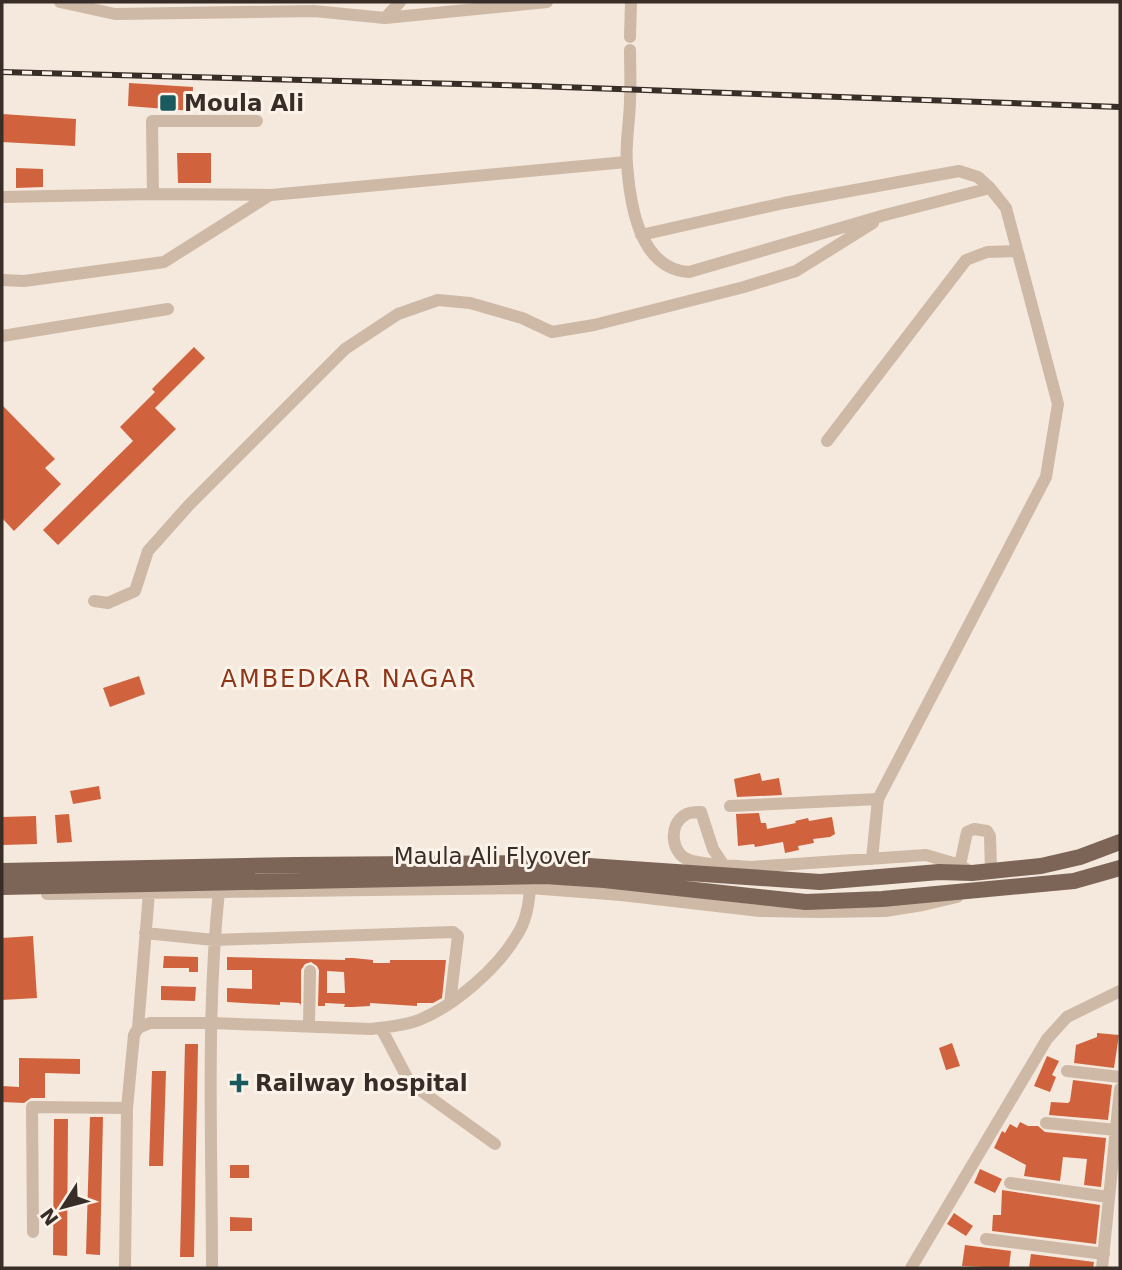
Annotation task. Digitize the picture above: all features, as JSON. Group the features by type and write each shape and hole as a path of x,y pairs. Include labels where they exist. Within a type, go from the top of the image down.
{"main road":[{"name":"Maula Ali Flyover","path":"2,871 296,864 545,863 820,882 966,869 991,871 1041,866 1114,845"},
{"path":"1114,845 1118,869"},
{"path":"1014,869 1017,887"},
{"name":"Maula Ali Flyover","path":"2,887 545,876 806,902 882,899 1074,881 1118,869"}],"street":[{"path":"60,2 115,14 313,6 385,19 547,2"},
{"path":"385,19 400,2"},
{"path":"631,2 631,96 626,162 641,235 654,256 663,264 681,272 689,272 990,188"},
{"path":"153,194 152,121 257,121"},
{"path":"2,197 271,195 626,162"},
{"path":"641,235 784,203 959,171 978,177 1006,208 1058,404 1045,477 878,799 872,859"},
{"path":"2,279 24,281 164,262 271,195"},
{"path":"94,601 108,603 135,591 148,551 189,505 345,349 398,314 438,300 470,303 522,318 552,332 594,325 796,271 886,215"},
{"path":"827,441 966,260 987,252 1017,251"},
{"path":"2,336 168,309"},
{"path":"730,806 878,799"},
{"path":"723,864 713,849 701,812 686,814 678,821 674,829 677,850 682,857 690,861 751,867 926,855 966,869 967,832 974,829 987,831 990,836 991,871"},
{"path":"2,894 530,888 760,911 819,912 885,911 945,901 981,890"},
{"path":"138,1028 150,1024 212,1023 381,1028 417,1021 450,1003 487,971 518,934 530,888"},
{"path":"212,1268 212,1023 214,940 219,891"},
{"path":"125,1268 127,1108 134,1035 138,1028 149,892"},
{"path":"145,933 214,940 453,932 458,936 450,1003"},
{"path":"309,1025 310,971"},
{"path":"911,1268 1047,1039 1068,1017 1120,991"},
{"path":"381,1028 410,1083 495,1144"},
{"path":"1067,1070 1120,1077"},
{"path":"1102,1268 1114,1225 1108,1197 1120,1088"},
{"path":"33,1232 32,1107 127,1108"},
{"path":"1046,1123 1116,1130"},
{"path":"1010,1182 1108,1197"},
{"path":"986,1239 1104,1254"}],"building":[{"path":"129,83 193,87 192,111 128,106"},
{"path":"2,114 76,119 75,146 2,142"},
{"path":"177,153 211,153 211,183 178,183"},
{"path":"16,168 43,169 43,187 16,188"},
{"path":"194,347 205,358 155,408 176,429 58,545 43,530 133,441 120,427 155,392 152,389"},
{"path":"2,405 55,459 45,468 61,484 14,531 2,518"},
{"path":"139,676 145,694 110,707 103,688"},
{"path":"760,773 762,781 779,778 782,795 737,797 734,779"},
{"path":"99,786 101,799 73,804 70,791"},
{"path":"759,813 761,823 766,823 767,829 808,818 809,821 832,817 835,834 813,839 814,843 798,846 799,850 785,853 783,842 755,847 754,844 738,846 736,814"},
{"path":"69,814 72,842 57,843 55,815"},
{"path":"36,816 37,844 2,845 2,817"},
{"path":"33,936 37,998 2,1000 2,938"},
{"path":"164,956 198,957 198,972 189,972 189,968 163,968"},
{"path":"227,957 353,958 373,960 373,963 390,963 390,960 446,960 442,998 433,1003 417,1003 417,1006 370,1003 370,1006 344,1007 345,1004 325,1003 325,1006 318,1006 319,970 311,962 305,964 301,970 301,1005 280,1002 280,1005 227,1002 227,988 252,989 252,970 227,970","holes":["327,971 344,972 345,993 327,993"]},
{"path":"161,986 196,987 195,1001 161,1000"},
{"path":"1097,1033 1119,1035 1114,1068 1074,1063 1076,1045 1097,1037"},
{"path":"952,1043 960,1066 946,1070 939,1048"},
{"path":"185,1044 198,1044 194,1257 180,1257"},
{"path":"1047,1056 1059,1061 1052,1075 1056,1077 1050,1092 1034,1086"},
{"path":"19,1058 80,1059 80,1074 45,1073 45,1098 31,1098 24,1103 2,1102 2,1086 19,1087"},
{"path":"152,1071 166,1071 163,1166 149,1166"},
{"path":"1073,1080 1112,1085 1108,1120 1049,1115 1051,1102 1070,1101"},
{"path":"90,1117 103,1117 100,1255 86,1254"},
{"path":"54,1119 68,1119 67,1256 53,1255"},
{"path":"1020,1122 1028,1126 1038,1126 1045,1132 1106,1138 1101,1187 1084,1185 1087,1159 1063,1157 1060,1181 1024,1176 1026,1165 994,1148 1002,1131 1005,1133 1010,1124 1017,1128"},
{"path":"230,1165 249,1165 249,1178 230,1178"},
{"path":"980,1169 1002,1179 995,1193 974,1183"},
{"path":"1002,1190 1100,1205 1096,1244 992,1231 993,1215 1001,1215"},
{"path":"954,1213 973,1226 966,1236 947,1224"},
{"path":"230,1217 252,1218 252,1231 230,1231"},
{"path":"965,1245 1011,1251 1009,1268 962,1266"},
{"path":"1031,1254 1094,1262 1093,1268 1029,1268"}],"railway":[{"path":"2,72 534,86 1120,107"}],"place":[{"name":"Moula Ali","path":"168,103"},
{"name":"Railway hospital","path":"239,1083"}],"district":[{"name":"AMBEDKAR NAGAR","path":"349,679"}]}
